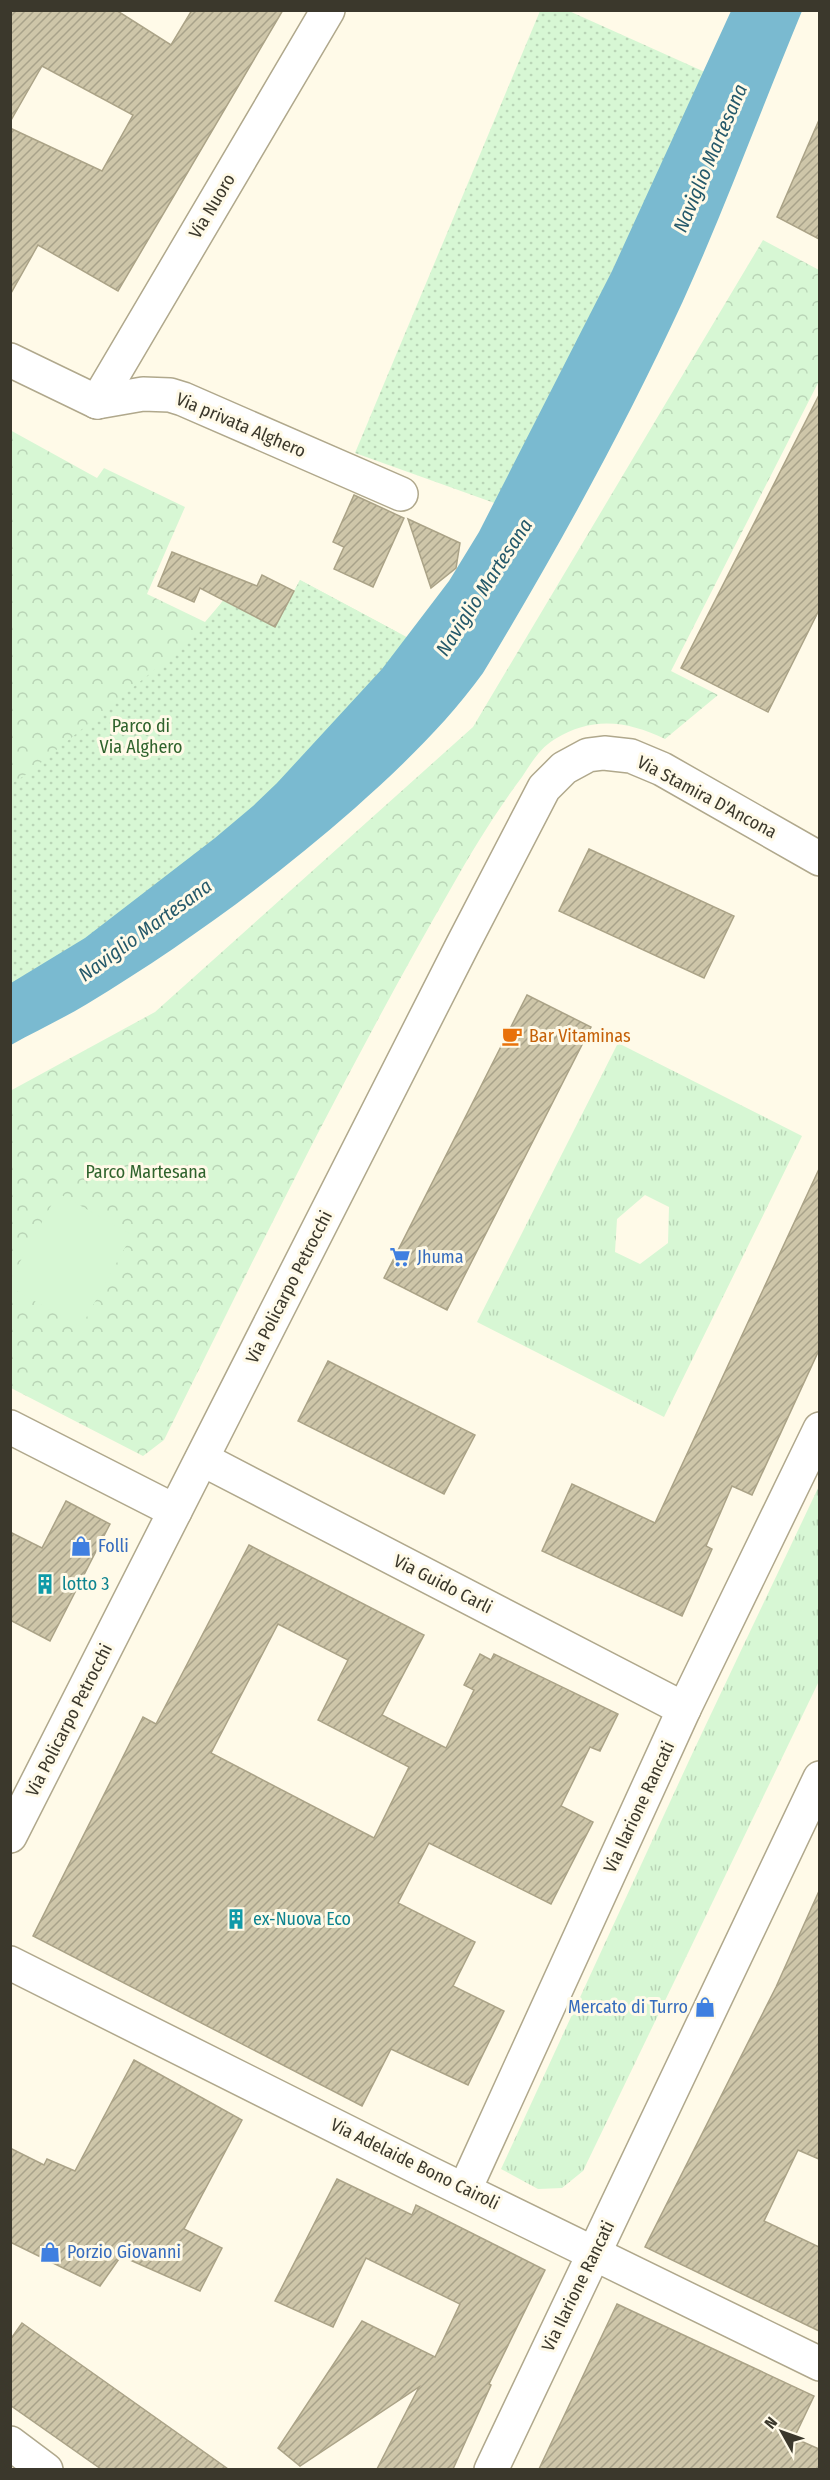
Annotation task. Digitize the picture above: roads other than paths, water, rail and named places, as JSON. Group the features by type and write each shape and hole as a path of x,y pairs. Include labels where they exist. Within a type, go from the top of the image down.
{"street":[{"name":"Via Nuoro","path":"97,402 328,10"},
{"path":"10,360 97,402"},
{"name":"Via privata Alghero","path":"97,402 143,394 170,395 401,494"},
{"name":"Via Stamira D'Ancona","path":"588,755 618,754 647,761 819,859"},
{"name":"Via Policarpo Petrocchi","path":"10,1836 544,788 564,768 588,755"},
{"path":"10,1426 175,1511"},
{"name":"Via Ilarione Rancati","path":"465,2189 684,1709 819,1428"},
{"name":"Via Guido Carli","path":"202,1459 684,1709"},
{"name":"Via Ilarione Rancati","path":"491,2469 819,1778"},
{"name":"Via Adelaide Bono Cairoli","path":"10,1963 819,2364"},
{"path":"10,2444 46,2469"}],"water":[{"name":"Naviglio Martesana","path":"731,11 802,11 714,229 660,349 588,490 483,673 439,727 406,760 324,835 259,887 157,960 87,1004 11,1045 11,983 85,938 253,806 382,669 449,581 479,532 612,271"}],"place":[{"name":"Bar Vitaminas","path":"512,1036"},
{"name":"Jhuma","path":"400,1257"},
{"name":"Folli","path":"81,1546"},
{"name":"lotto 3","path":"45,1584"},
{"name":"ex-Nuova Eco","path":"236,1919"},
{"name":"Mercato di Turro","path":"705,2007"},
{"name":"Porzio Giovanni","path":"50,2252"}],"park label":[{"name":"Parco di Via Alghero","path":"141,736"},
{"name":"Parco Martesana","path":"146,1172"}]}
